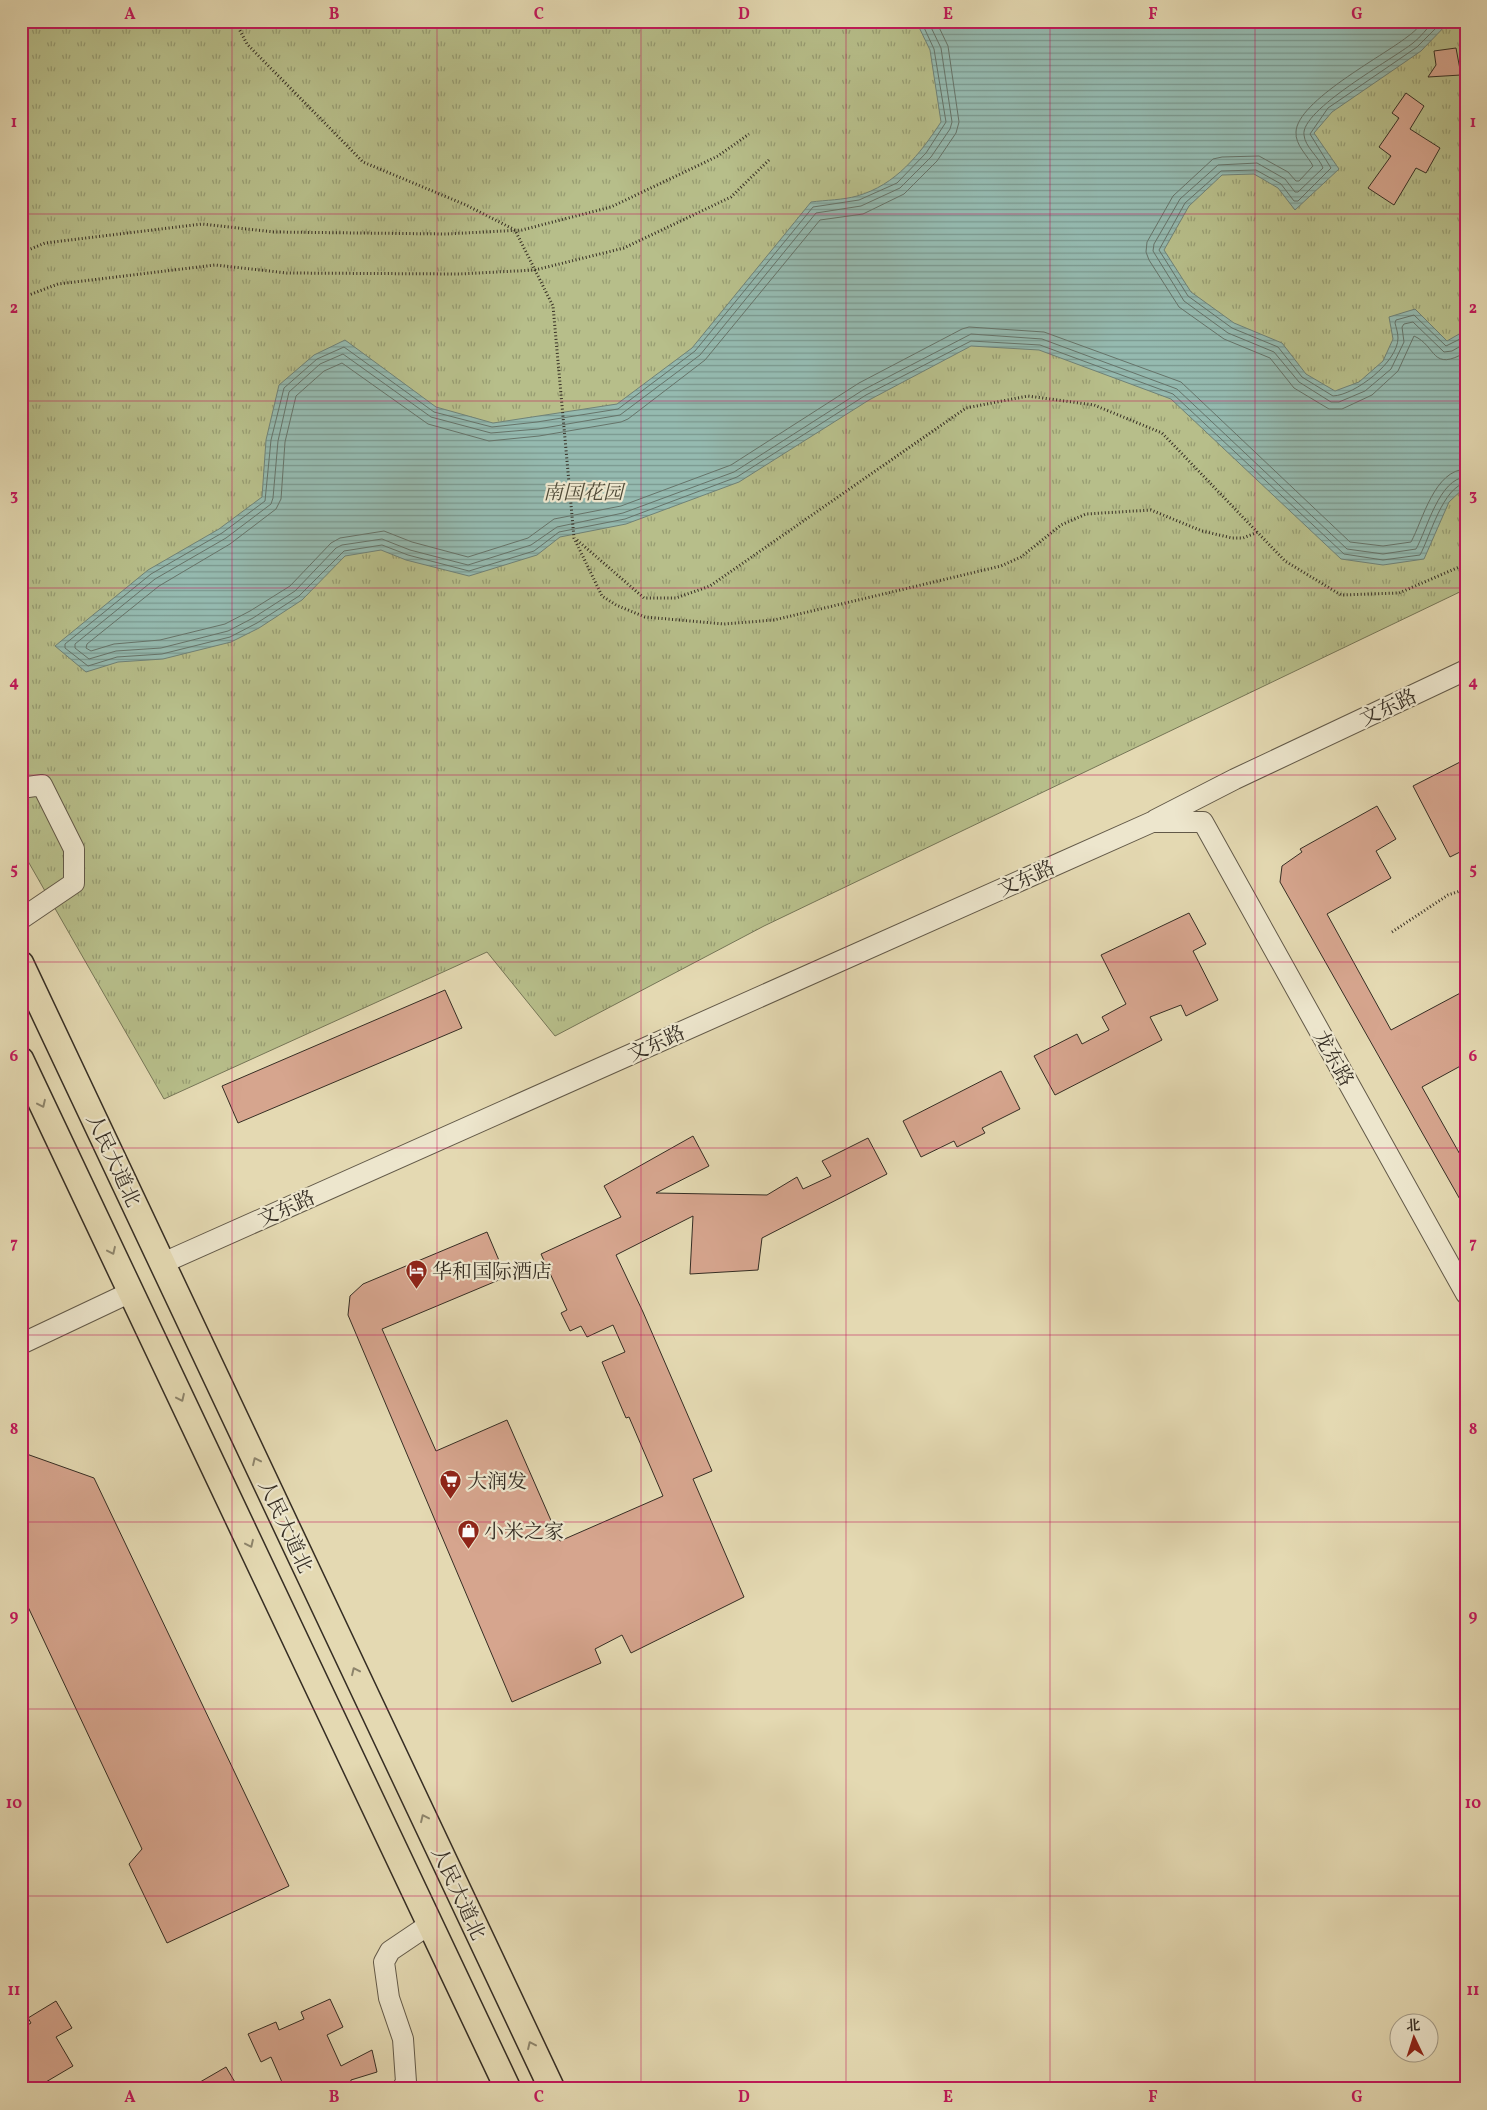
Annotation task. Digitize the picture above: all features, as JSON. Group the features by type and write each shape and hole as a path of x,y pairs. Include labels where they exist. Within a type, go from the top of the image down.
{"main road":[{"name":"人民大道北","path":"21,964 552,2089"},
{"name":"人民大道北","path":"21,1060 508,2089"}],"street":[{"name":"文东路","path":"162,1263 1149,823 1235,779 1466,670"},
{"path":"21,788 42,785 74,849 74,883 21,919"},
{"name":"文东路","path":"1149,823 1203,822"},
{"name":"龙东路","path":"1203,822 1466,1294"},
{"path":"21,1344 131,1292"},
{"path":"402,2089 406,2082 403,2039 388,1998 384,1962 390,1951 430,1924"}],"path":[{"path":"235,21 247,44 363,162 466,205 515,230 553,306 574,538 602,596 616,605 645,617 724,624 774,620 1001,566 1021,557 1062,526 1086,514 1151,510 1193,528 1232,538 1244,538 1258,532"},
{"path":"21,253 45,243 202,224 274,232 446,234 515,230 611,207 718,156 749,134"},
{"path":"21,298 58,284 215,264 287,273 459,274 536,270 624,248 731,197 770,159"},
{"path":"574,538 644,598 676,598 710,586 966,408 1028,396 1094,405 1162,433 1285,561 1342,595 1399,593 1466,564"},
{"path":"1392,932 1448,896 1466,889"}],"green space":[{"name":"南国花园","path":"21,21 1466,21 1466,589 764,926 555,1036 487,952 164,1099 21,849"}],"water":[{"path":"916,21 1450,21 1421,51 1332,112 1314,133 1339,169 1295,210 1278,188 1254,174 1222,175 1189,206 1164,250 1191,292 1234,323 1282,343 1306,374 1335,391 1359,382 1383,361 1393,339 1389,317 1415,309 1447,341 1466,330 1466,486 1449,502 1424,559 1383,565 1341,559 1171,399 1039,350 971,346 869,400 739,482 626,524 560,537 537,555 469,576 406,560 381,550 345,556 302,600 259,628 231,642 163,659 118,662 86,672 55,646 148,570 219,529 262,497 266,440 279,385 314,355 345,340 436,407 493,423 617,404 692,348 811,202 852,197 871,191 884,184 906,167 924,146 941,122 930,50"}],"building":[{"path":"1456,48 1461,75 1428,77 1436,65 1434,51"},
{"path":"1406,93 1424,106 1410,129 1440,148 1426,173 1416,168 1394,205 1368,188 1391,156 1379,147 1399,118 1392,113"},
{"path":"1466,759 1466,849 1450,857 1413,786"},
{"path":"1377,806 1396,839 1376,851 1391,878 1327,914 1391,1030 1466,990 1466,1063 1422,1087 1466,1165 1466,1210 1280,882 1282,866 1302,852 1300,849"},
{"path":"1189,913 1206,944 1193,951 1218,1000 1186,1016 1181,1005 1150,1017 1162,1040 1055,1095 1034,1056 1077,1034 1082,1044 1109,1030 1102,1017 1126,1004 1101,955"},
{"path":"445,990 462,1028 238,1123 222,1086"},
{"path":"1001,1071 1020,1109 982,1128 985,1133 957,1147 954,1141 921,1157 903,1121"},
{"path":"693,1136 709,1166 656,1193 767,1195 797,1177 803,1189 831,1176 822,1161 868,1138 887,1174 762,1238 758,1270 690,1274 693,1216 616,1255 643,1312 712,1471 693,1479 744,1597 631,1653 622,1635 595,1649 601,1663 512,1702 348,1315 350,1296 363,1284 487,1232 506,1277 382,1329 436,1451 507,1420 560,1541 663,1496 629,1417 626,1418 602,1362 625,1352 613,1325 587,1337 581,1326 570,1331 561,1313 567,1310 541,1254 621,1217 604,1186"},
{"path":"21,1452 94,1478 289,1886 167,1943 129,1864 142,1849 21,1592"},
{"path":"330,1999 343,2027 327,2035 341,2066 372,2050 377,2072 351,2080 349,2089 285,2089 271,2057 261,2062 248,2034 276,2022 279,2030 304,2019 301,2012"},
{"path":"56,2001 72,2028 56,2037 73,2066 34,2089 21,2089 21,2068 27,2064 21,2054 21,2029 31,2023 28,2018"},
{"path":"226,2067 239,2089 188,2089"}],"place":[{"name":"华和国际酒店","path":"416,1290"},
{"name":"大润发","path":"451,1500"},
{"name":"小米之家","path":"468,1550"}]}
